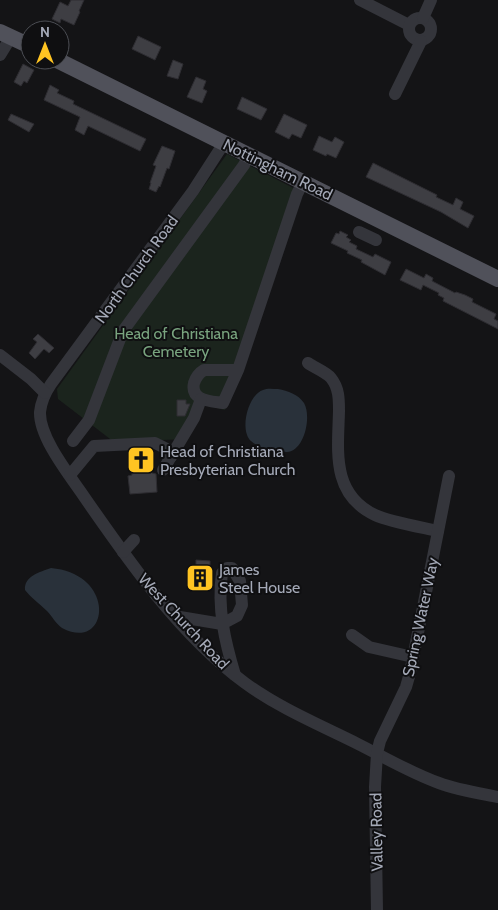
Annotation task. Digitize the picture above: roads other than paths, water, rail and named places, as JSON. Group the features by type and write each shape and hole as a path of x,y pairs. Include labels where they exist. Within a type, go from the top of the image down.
{"main road":[{"path":"5,34 20,41"},
{"name":"Nottingham Road","path":"70,66 498,279"}],"street":[{"path":"360,0 409,25"},
{"path":"423,18 431,0"},
{"path":"395,94 421,41 428,37 431,30 430,23 423,18 413,20 408,29 410,36 421,41"},
{"path":"0,55 5,34"},
{"name":"North Church Road","path":"45,393 202,179 224,143"},
{"path":"73,441 89,420 123,331 244,165 249,155"},
{"path":"238,370 209,370 200,372 194,383 195,394 202,399 223,403 238,370 297,194 303,182"},
{"path":"360,232 376,240"},
{"path":"0,355 31,379 45,393"},
{"path":"308,363 330,378 339,393 338,463 342,481 348,493 362,507 376,515 438,531"},
{"name":"West Church Road","path":"45,393 41,407 41,425 46,438 70,475 123,552 174,616 235,675 255,690 282,705 441,784 498,797"},
{"path":"163,470 194,418 202,399"},
{"path":"70,475 94,446 155,443 165,448 172,456"},
{"name":"Spring Water Way","path":"377,753 380,741 406,687 449,476"},
{"path":"123,552 134,540"},
{"path":"174,616 222,624 235,675"},
{"path":"352,635 369,648 413,657"},
{"name":"Valley Road","path":"377,753 375,787 377,910"}],"place":[{"name":"Head of Christiana Presbyterian Church","path":"141,460"},
{"name":"James Steel House","path":"200,578"}],"park label":[{"name":"Head of Christiana Cemetery","path":"176,342"}]}
